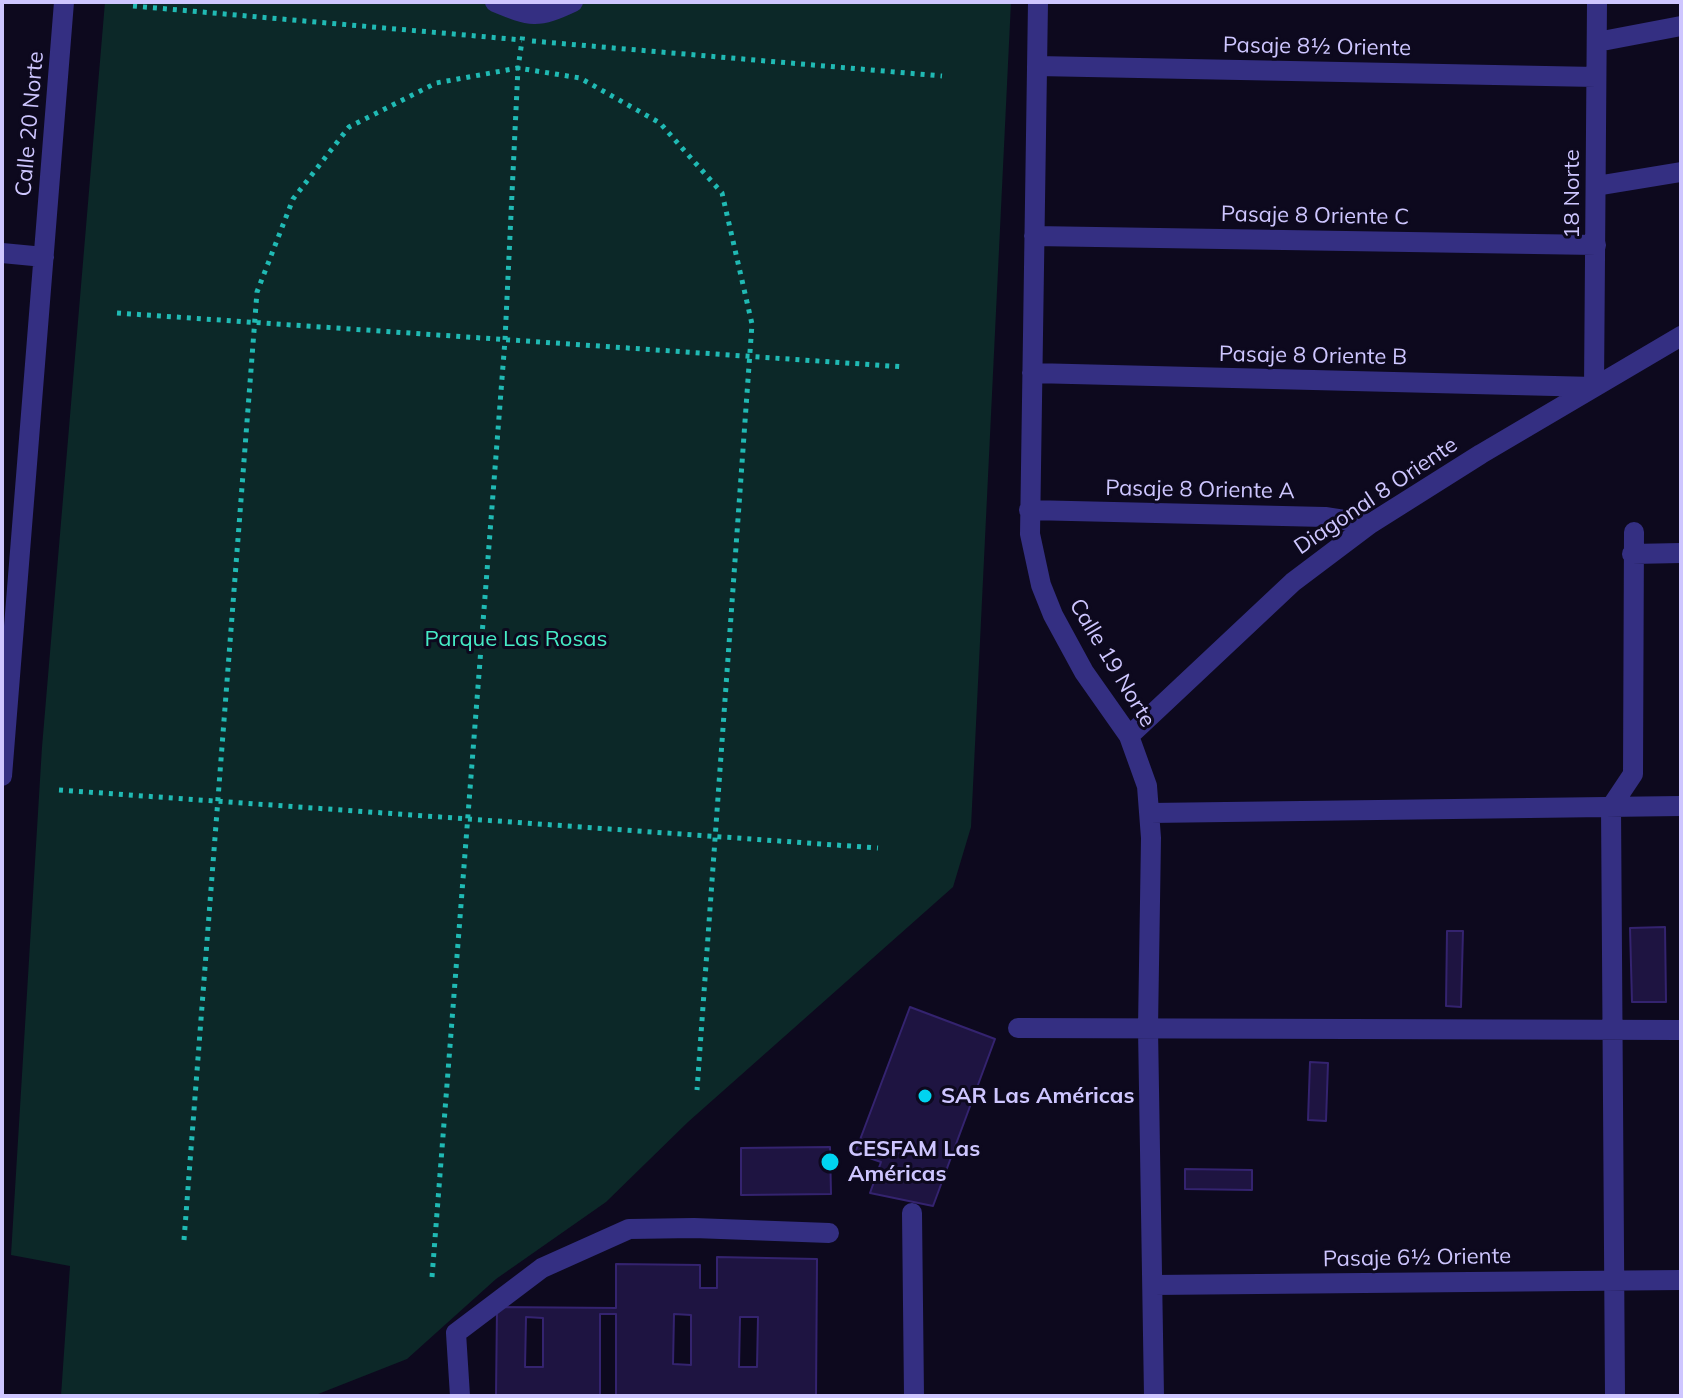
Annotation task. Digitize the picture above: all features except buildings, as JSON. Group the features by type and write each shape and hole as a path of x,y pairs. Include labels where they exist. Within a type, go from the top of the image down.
{"street":[{"name":"Calle 20 Norte","path":"2,776 64,2"},
{"path":"495,2 527,15 553,11 573,2"},
{"name":"Calle 19 Norte","path":"1038,2 1029,510 1033,557 1053,615 1084,672 1129,736 1147,786 1150,813 1148,1028 1154,1396"},
{"name":"18 Norte","path":"1594,387 1597,2"},
{"path":"1597,42 1681,26"},
{"name":"Pasaje 8½ Oriente","path":"1037,66 1596,77"},
{"path":"1596,186 1681,172"},
{"name":"Pasaje 8 Oriente C","path":"1034,236 1596,245"},
{"path":"2,253 44,257"},
{"name":"Diagonal 8 Oriente","path":"1129,736 1293,582 1370,524 1681,336"},
{"name":"Pasaje 8 Oriente B","path":"1032,373 1594,387"},
{"name":"Pasaje 8 Oriente A","path":"1029,510 1325,517 1370,524"},
{"path":"1615,1396 1611,807 1633,774 1634,532"},
{"path":"1632,554 1681,553"},
{"path":"1150,813 1681,806"},
{"path":"1018,1028 1681,1030"},
{"path":"912,1213 914,1396"},
{"path":"460,1396 456,1333 542,1268 629,1229 829,1233"},
{"name":"Pasaje 6½ Oriente","path":"1153,1285 1681,1280"}],"path":[{"path":"432,1277 505,340 518,68 527,15"},
{"path":"184,1240 257,292 293,199 349,127 436,83 518,68 580,78 660,123 722,193 752,324 697,1090"},
{"path":"117,313 905,367"},
{"path":"59,790 878,848"}],"green space":[{"name":"Parque Las Rosas","path":"105,2 1011,2 971,827 953,887 688,1122 606,1202 496,1279 407,1359 313,1396 61,1396 70,1266 11,1255 42,747"}],"place":[{"name":"SAR Las Américas","path":"925,1096"},
{"name":"CESFAM Las Américas","path":"830,1162"}]}
